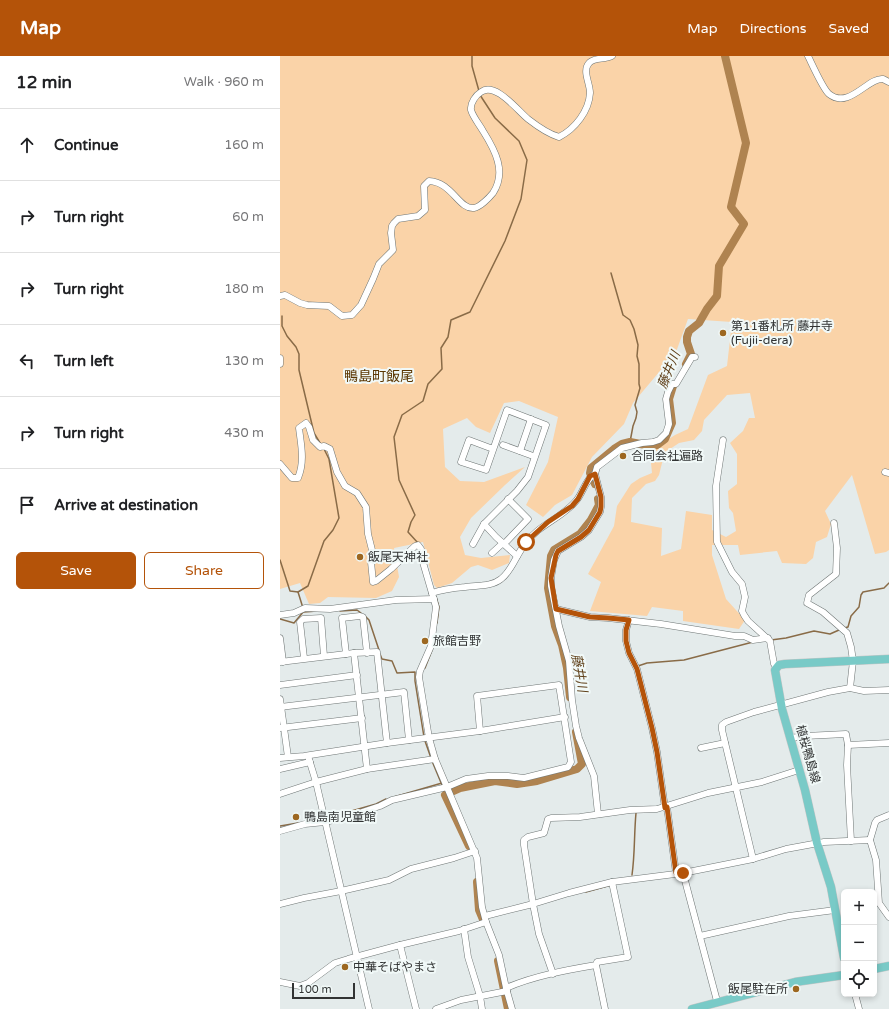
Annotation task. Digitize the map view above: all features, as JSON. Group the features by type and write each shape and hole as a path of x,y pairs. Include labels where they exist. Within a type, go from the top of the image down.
{"main road":[{"path":"777,667 785,664 889,659"},
{"name":"植桜鴨島線","path":"777,667 775,670 782,705 805,790 817,843 830,887 841,942"},
{"path":"877,968 889,966"},
{"path":"692,1009 720,1004 795,982 841,975"}],"street":[{"path":"280,296 286,295 300,303 307,305 328,306 342,316 352,314 361,305 379,264 393,250 391,233 392,226 398,219 418,216 424,210 424,186 428,181 436,182 449,189 467,208 475,208 490,197 498,183 499,167 496,154 475,119 471,108 471,104 476,95 482,90 491,90 499,94 509,100 528,119 552,135 559,137 567,133 585,112 589,103 590,92 586,69 588,64 592,61 612,56"},
{"path":"808,56 829,94 838,99 850,96 878,80 884,79 889,82"},
{"path":"280,615 294,614 303,609 330,609 433,596 448,589 486,585 501,580 526,542 548,522 572,506 578,499 597,467 619,450 659,440 666,434 669,424 666,399 668,392 692,358 695,356"},
{"path":"280,358 280,364"},
{"path":"473,544 484,524 517,491 528,477 546,425 507,410 486,470 461,462 469,440 493,449"},
{"path":"520,451 531,419"},
{"path":"280,464 292,478 298,478 301,471 303,455 299,428 306,423 309,427 313,440 320,447 324,446 330,449 337,472 345,486 357,493 366,507 368,534 372,550 371,562 373,582 392,569 414,546 418,545 421,549 422,559 436,607 431,646 420,671 419,678 426,738 477,858 482,907 485,920 500,955 505,990 512,1009"},
{"path":"723,440 716,486 717,542 732,572 742,584 745,597 742,611 748,621 768,639 774,664 777,667"},
{"path":"503,445 533,456"},
{"path":"593,475 601,497 600,512 589,530 581,537 558,551 551,578 559,626 569,661 576,726 579,738 594,776 598,814"},
{"path":"492,554 528,519 508,499"},
{"path":"834,523 837,548 836,574 809,595 807,603 824,612 847,634 853,661 850,688"},
{"path":"484,524 517,556"},
{"path":"556,609 590,617 629,620 735,636 744,636 753,640 768,639"},
{"path":"346,654 342,618 360,616 363,617 367,653"},
{"path":"304,658 300,622 303,619 321,618 324,656"},
{"path":"629,620 626,630 626,641 629,653 636,667 657,752 676,873"},
{"path":"280,638 281,662 304,658 377,652 387,743"},
{"path":"354,653 367,769"},
{"path":"280,684 357,675"},
{"path":"280,831 380,806 392,800 447,787 466,779 488,776 524,778 568,767 571,762 559,685 477,696 480,731"},
{"path":"753,859 722,725 726,722 754,712 812,696 850,688 864,691 889,690"},
{"path":"280,707 359,696 404,692 410,740"},
{"path":"280,699 282,728 288,757"},
{"path":"280,769 309,759 365,746 480,731 565,717"},
{"path":"282,728 362,718"},
{"path":"790,738 846,734 848,745 847,765 851,841"},
{"path":"701,748 725,743"},
{"path":"848,745 889,744"},
{"path":"280,758 288,757 309,759"},
{"path":"309,759 316,782 369,1009"},
{"path":"280,794 316,782 367,769 435,759"},
{"path":"553,974 540,934 533,905 524,840 528,837 544,833 548,819 666,808 708,793 762,782 799,770"},
{"path":"889,815 877,820 874,823 870,840 876,860 879,903 889,917"},
{"path":"280,982 300,986 308,983 335,963 356,956 464,929 485,920 563,894 753,859 786,849 817,843 829,841 870,840"},
{"path":"280,904 389,880 411,869 454,858 473,851"},
{"path":"683,873 720,1004"},
{"path":"436,1009 451,1006 461,1000 505,990 518,983 596,965 597,962 628,957 613,884"},
{"path":"700,936 789,916 835,910"},
{"path":"464,929 468,957 480,996 482,1009"},
{"path":"400,945 416,1009"},
{"path":"596,965 605,1009"},
{"path":"857,997 859,1009"}],"shaded area":[{"path":"280,56 889,56 889,550 875,554 852,475 825,511 831,524 827,537 816,542 813,558 806,564 782,563 777,551 740,555 738,545 712,545 712,555 726,599 745,620 739,629 683,621 683,611 652,607 647,616 590,611 601,582 588,574 614,526 617,506 631,484 652,473 651,463 655,448 675,435 688,429 708,375 727,366 732,322 688,319 676,352 633,403 624,424 592,457 572,495 555,505 543,517 526,505 548,462 558,417 519,401 504,403 490,433 476,427 467,418 443,429 445,467 460,481 484,482 525,467 471,518 460,537 465,555 481,558 510,555 509,563 492,570 478,565 471,567 452,583 437,588 434,585 423,542 394,548 399,577 392,591 376,598 328,597 320,603 309,604 300,583 280,589","holes":["750,393 755,418 749,418 743,431 730,443 737,454 737,484 728,491 729,508 733,513 736,531 726,537 712,530 712,515 686,511 681,549 661,556 662,528 631,522 632,498 646,484 655,481 659,475 664,455 670,449 679,443 694,440 702,431 704,420 727,395"]}],"waterway":[{"path":"472,56 472,66 479,91"},
{"name":"藤井川","path":"686,364 691,354 687,342 689,331 699,323 717,296 719,266 744,224 731,207 746,143 725,56"},
{"path":"418,543 408,532 415,515 399,480 394,437 402,415 423,401 428,384 442,369 441,348 448,337 451,320 470,312 505,241 521,199 527,160 519,141 495,118 480,95"},
{"path":"611,273 623,315 630,320 638,345 637,356 639,364 640,388 635,405 637,412 630,442"},
{"path":"282,316 282,326 299,354 299,370 314,433 320,443"},
{"name":"藤井川","path":"595,484 590,473 591,468 614,449 622,444 630,442 651,446 657,445 665,439 672,423 669,399 673,386"},
{"path":"298,592 308,586 324,541 333,530 339,518 329,459 324,449"},
{"name":"藤井川","path":"570,697 567,668 562,645 555,626 548,588 551,556 554,550 580,534 591,520 599,505 598,499"},
{"path":"280,560 290,591 298,592 303,608"},
{"path":"844,628 848,627 851,616 859,607 863,592 884,588 889,583"},
{"path":"436,597 439,607 437,623"},
{"path":"340,611 357,610 361,613"},
{"path":"280,619 294,623 304,611"},
{"path":"304,612 317,611"},
{"path":"366,617 369,620 379,650"},
{"path":"771,640 814,631 830,634 839,630"},
{"path":"638,666 647,663 684,660 753,642"},
{"path":"425,668 432,650"},
{"path":"380,654 382,659 392,661 397,673 415,672 415,681 424,737"},
{"name":"藤井川","path":"451,792 460,788 495,781 517,784 537,781 577,769 582,764 576,732"},
{"path":"425,741 431,758"},
{"path":"432,761 442,785"},
{"path":"394,797 442,783"},
{"name":"藤井川","path":"443,789 445,795"},
{"name":"藤井川","path":"447,794 445,795 469,846"},
{"path":"327,818 376,804 386,799"},
{"path":"632,875 636,813"},
{"path":"311,820 323,818"},
{"path":"280,826 298,823"},
{"name":"藤井川","path":"477,882 479,910 484,922"},
{"path":"586,892 611,885"},
{"name":"藤井川","path":"498,961 508,1009"}],"place":[{"name":"第11番札所 藤井寺 (Fujii-dera)","path":"723,333"},
{"name":"合同会社遍路","path":"623,456"},
{"name":"飯尾天神社","path":"360,557"},
{"name":"旅館吉野","path":"425,641"},
{"name":"鴨島南児童館","path":"296,817"},
{"name":"中華そばやまさ","path":"345,967"},
{"name":"飯尾駐在所","path":"796,989"}],"district":[{"name":"鴨島町飯尾","path":"379,376"}],"route":[{"path":"526,542 548,522 572,506 578,499 590,476 595,474 602,502 598,517 589,530 581,537 558,551 554,560 551,586 556,609 590,617 629,620 626,630 626,641 629,653 637,669 652,728 665,808 667,807 676,873 683,873"}]}
